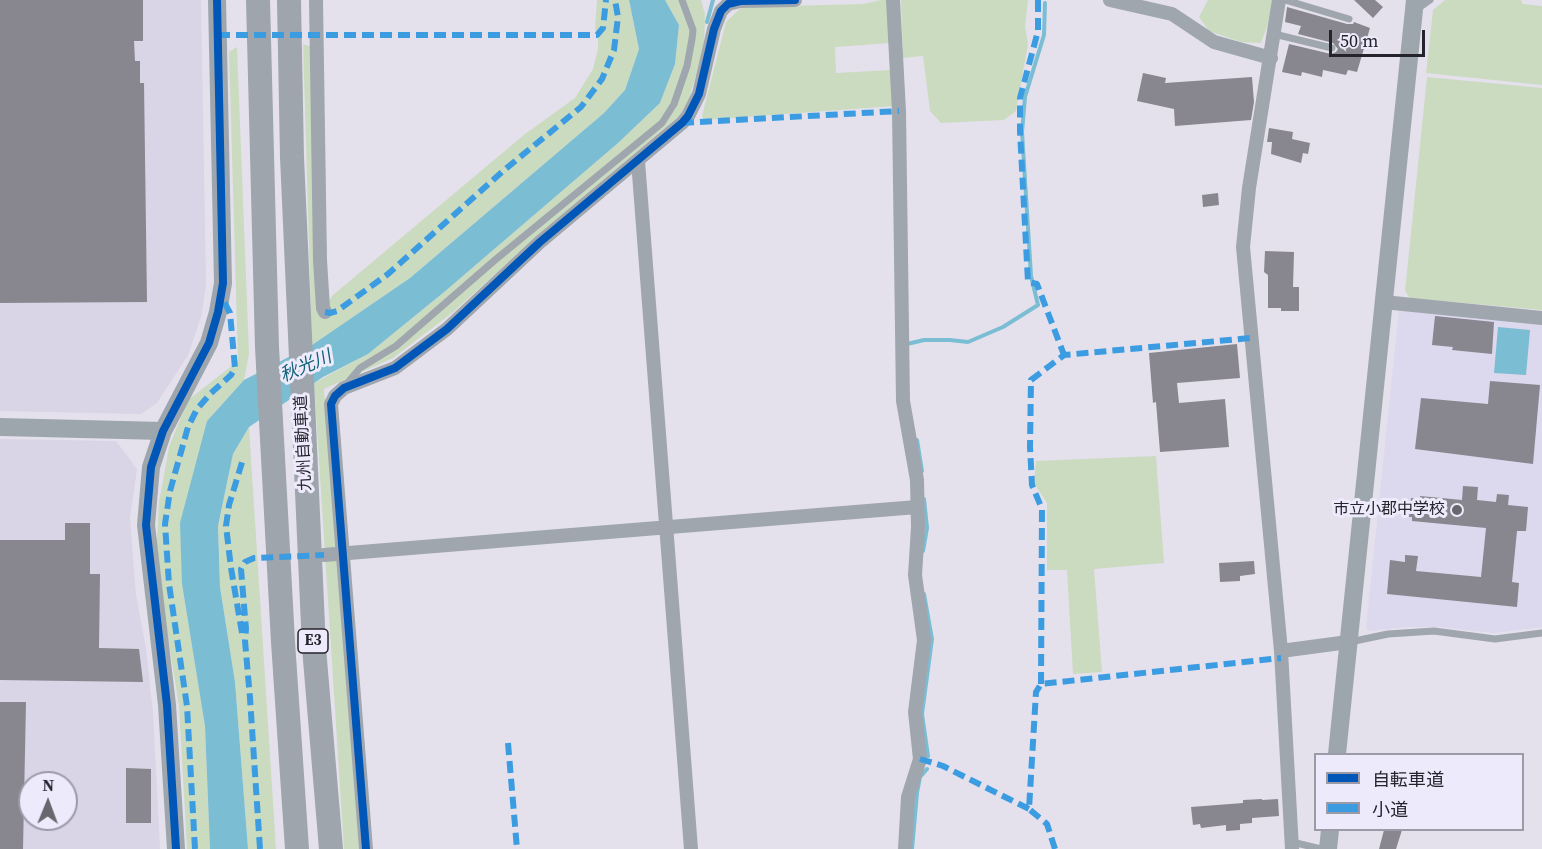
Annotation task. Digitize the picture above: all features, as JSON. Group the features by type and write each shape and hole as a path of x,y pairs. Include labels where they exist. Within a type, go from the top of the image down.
{"highway":[{"name":"九州自動車道","path":"258,0 267,347 297,849"},
{"name":"九州自動車道","path":"289,0 292,157 314,648 332,849"}],"street":[{"path":"176,849 167,705 146,525 151,467 163,431 209,343 223,283 217,0"},
{"path":"316,0 320,248 325,312"},
{"path":"366,849 331,404 335,396 344,388 395,368 447,329 540,242 638,161 688,116 699,94 714,29 721,10 728,4 740,1 795,0"},
{"path":"893,0 899,111 903,401 917,480 918,527 915,575 924,640 915,712 920,759 908,797 905,849"},
{"path":"1110,0 1172,14 1214,42 1271,58"},
{"path":"1279,0 1249,189 1243,247 1281,651 1292,845"},
{"path":"1337,753 1415,6"},
{"path":"638,161 691,849"},
{"path":"1383,302 1542,318"},
{"path":"0,427 163,431"},
{"path":"324,555 917,507"},
{"path":"1281,651 1348,642"},
{"path":"1328,849 1330,831"}],"lane":[{"path":"344,388 360,368 396,346 495,260 662,123 674,104 687,66 693,30 682,0"},
{"path":"1285,0 1348,18"},
{"path":"1415,6 1430,0"},
{"path":"1274,34 1332,48"},
{"path":"1348,642 1388,634 1434,631 1495,639 1542,633"},
{"path":"1292,845 1321,849"}],"shaded area":[{"path":"0,0 201,0 206,286 201,317 188,355 157,403 141,414 0,411"},
{"path":"1399,310 1542,324 1542,627 1495,633 1440,627 1405,627 1369,631 1366,628"},
{"path":"0,439 116,441 137,469 130,518 136,595 146,648 153,713 160,849 0,849"}],"green space":[{"path":"597,0 629,0 639,49 625,90 604,113 410,278 312,345 303,44 312,47 318,315 333,295 525,134 575,98 593,69 598,49 595,28"},
{"path":"665,0 701,0 705,14 704,50 685,111 543,231 452,313 393,358 324,389 359,849 344,849 314,383 368,354 618,143 660,103 675,64 679,25"},
{"path":"888,0 891,43 835,47 836,73 891,70 894,106 704,120 702,116 726,22 742,7 863,4"},
{"path":"901,0 1028,0 1025,27 1028,44 1016,111 1004,120 941,123 930,111 923,56 903,58"},
{"path":"1208,0 1272,0 1268,24 1261,43 1241,42 1209,31 1199,17"},
{"path":"1445,0 1521,0 1523,4 1542,6 1542,85 1426,73 1433,10"},
{"path":"237,47 249,354 244,380 207,421 182,584 205,725 210,849 187,849 179,706 156,562 159,502 169,447 188,400 238,361 229,52"},
{"path":"1427,77 1542,88 1542,310 1410,298 1405,291"},
{"path":"249,427 276,849 248,849 235,682 220,587 218,526 233,454"},
{"path":"1156,456 1164,563 1094,569 1102,672 1073,674 1067,570 1047,570 1047,503 1034,483 1036,461"}],"water":[{"name":"秋光川","path":"629,0 665,0 679,25 675,64 660,103 618,143 368,354 323,377 249,427 233,454 218,526 220,587 235,682 248,849 210,849 205,726 182,584 180,523 207,421 244,380 312,345 410,278 604,113 625,90 639,49"},
{"path":"1498,327 1530,330 1526,375 1494,373"}],"building":[{"path":"0,0 143,0 143,41 134,41 135,61 140,61 140,83 144,83 147,302 0,303"},
{"path":"1354,0 1375,0 1383,7 1373,18"},
{"path":"1287,7 1347,24 1354,22 1370,28 1357,72 1348,70 1346,75 1323,70 1322,77 1302,72 1301,76 1282,72 1289,44 1331,54 1338,49 1333,43 1298,34 1301,26 1285,22"},
{"path":"1143,73 1166,78 1165,83 1252,77 1254,102 1251,120 1175,126 1174,109 1137,101"},
{"path":"1269,128 1293,132 1292,139 1310,143 1308,154 1303,153 1301,163 1271,154 1272,142 1267,142"},
{"path":"1218,193 1219,205 1203,207 1202,195"},
{"path":"1265,251 1294,252 1293,287 1299,287 1299,311 1268,308 1268,275 1264,272"},
{"path":"1435,316 1494,322 1492,354 1452,350 1453,347 1432,345"},
{"path":"1237,344 1240,378 1177,383 1179,403 1225,399 1229,447 1160,452 1149,353"},
{"path":"1490,381 1540,385 1533,464 1415,449 1421,398 1488,404"},
{"path":"1463,486 1478,487 1477,500 1496,502 1497,494 1509,495 1508,505 1528,507 1526,531 1517,531 1512,582 1519,583 1517,607 1387,594 1390,560 1405,562 1405,555 1418,556 1416,571 1481,577 1486,528 1412,521 1412,517 1409,517 1411,498 1420,499 1420,496 1462,500"},
{"path":"65,523 90,523 90,574 100,574 99,648 139,649 143,682 0,680 0,540 65,540"},
{"path":"1254,561 1255,574 1240,576 1240,581 1220,582 1219,563"},
{"path":"0,702 26,702 25,771 18,771 18,831 23,831 23,849 0,849"},
{"path":"126,768 151,769 151,823 126,823"},
{"path":"1278,799 1279,816 1252,818 1252,823 1240,824 1240,830 1226,831 1226,825 1201,828 1200,824 1193,825 1191,807 1243,803 1243,800"},
{"path":"1384,831 1402,831 1396,849 1379,849"}],"waterway":[{"path":"707,22 713,0"},
{"path":"907,346 907,344 924,340 968,342 1003,327 1038,305 1031,276 1022,132 1025,97 1044,35 1045,3"},
{"path":"917,440 922,471"},
{"path":"923,551 927,528 924,499"},
{"path":"924,594 932,639 922,714 928,756"},
{"path":"912,849 917,793 920,777 927,769"}],"marked path":[{"path":"218,35 597,35 603,28 606,0"},
{"path":"325,312 337,311 388,274 503,171 581,107 602,79 614,50 618,17 615,0"},
{"path":"1038,0 1038,31 1020,98 1028,282 1037,284 1064,355"},
{"path":"682,123 899,111"},
{"path":"195,849 187,706 169,584 165,524 170,491 188,427 197,409 231,375 235,368 230,313 221,296"},
{"path":"1041,684 1042,509 1032,485 1031,380 1064,355 1251,338"},
{"path":"242,633 226,526 229,505 243,459"},
{"path":"260,849 241,569 245,562 254,558 324,555"},
{"path":"1055,849 1047,824 1029,809 1036,692 1041,684 1281,658"},
{"path":"508,743 517,849"},
{"path":"920,759 943,766 1029,809"}],"cycle path":[{"path":"176,849 167,705 146,525 151,467 163,431 209,343 223,283 217,0"},
{"path":"366,849 331,404 335,396 344,388 395,368 447,329 540,242 682,123 699,94 714,29 721,11 728,4 740,1 795,0"}],"place":[{"name":"市立小郡中学校","path":"1457,510"}]}
